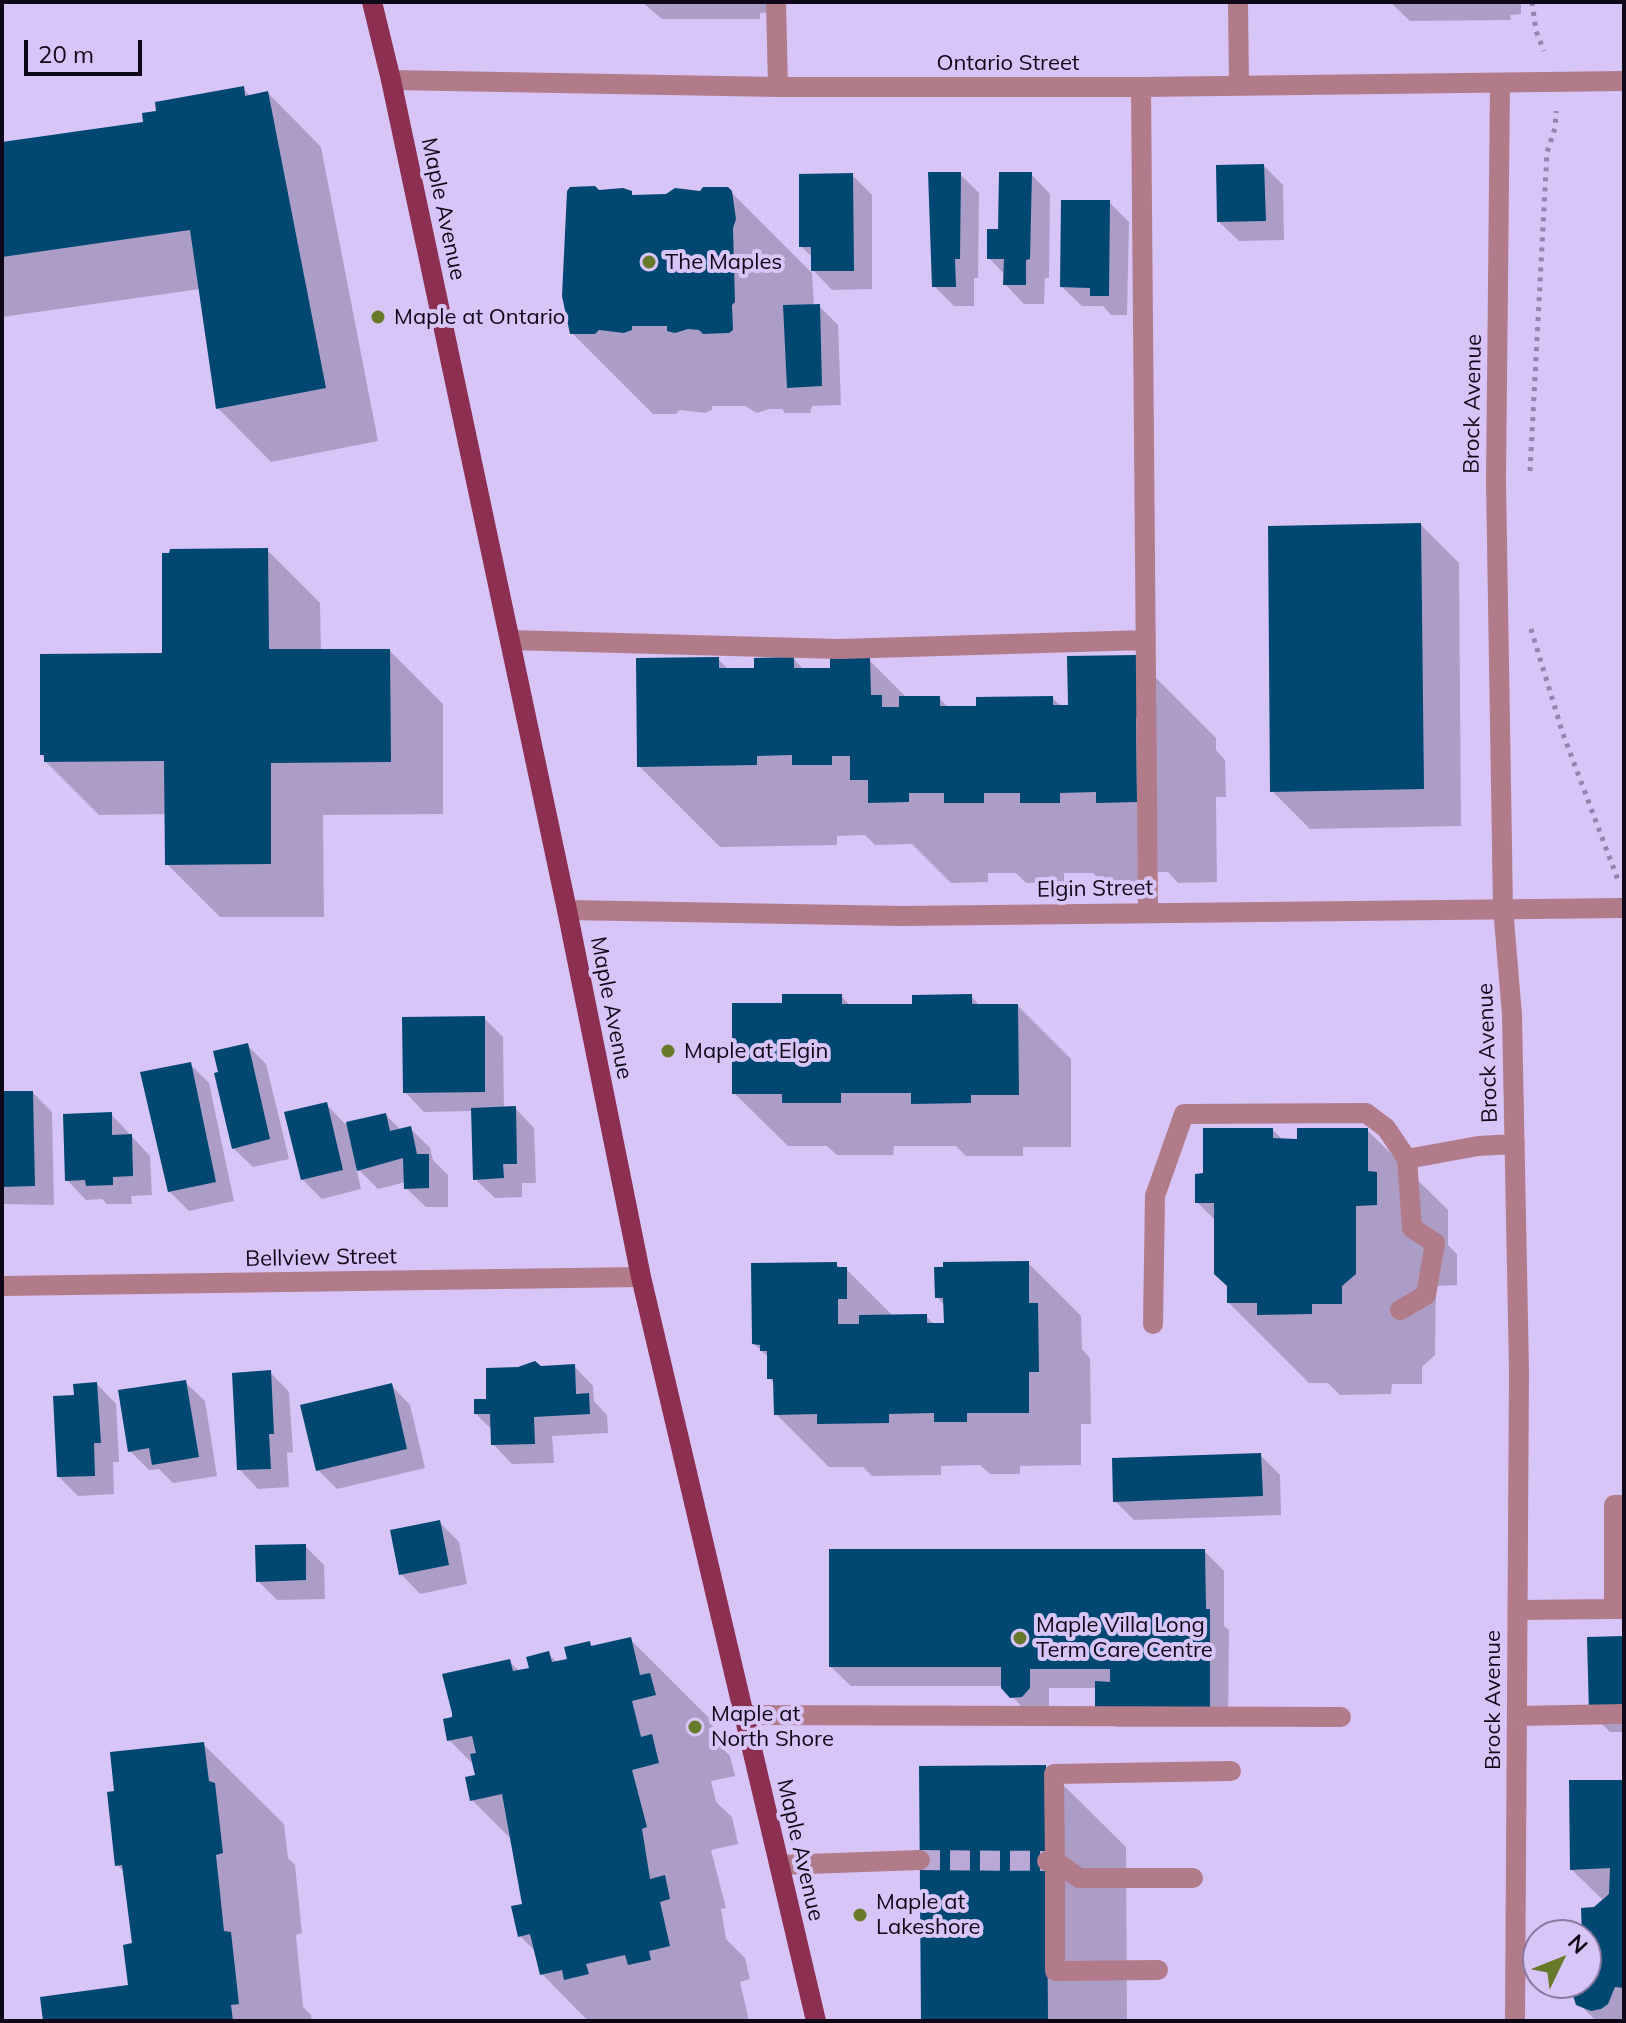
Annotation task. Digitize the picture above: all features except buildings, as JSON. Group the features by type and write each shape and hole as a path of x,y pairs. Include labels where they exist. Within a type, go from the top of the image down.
{"main road":[{"name":"Maple Avenue","path":"372,2 567,910 641,1277 816,2021"}],"street":[{"path":"776,2 778,87"},
{"path":"1238,2 1239,86"},
{"name":"Ontario Street","path":"391,80 778,87 1141,87 1624,81"},
{"name":"Brock Avenue","path":"1500,84 1496,480 1503,908 1512,1015 1519,1371 1515,2021"},
{"path":"1141,87 1148,913"},
{"path":"510,640 839,649 1146,640"},
{"name":"Elgin Street","path":"567,910 902,916 1624,908"},
{"path":"1153,1324 1155,1196 1184,1114 1366,1113 1386,1128 1407,1159 1412,1228 1435,1243 1426,1295 1400,1310"},
{"path":"1407,1159 1478,1146 1515,1144"},
{"name":"Bellview Street","path":"2,1286 641,1277"},
{"path":"1518,1610 1619,1609 1614,1505 1624,1505"},
{"path":"1517,1716 1624,1714"},
{"path":"744,1715 1341,1717"},
{"path":"1158,1970 1055,1971 1051,1861 1054,1774 1231,1771"},
{"path":"779,1865 920,1860"},
{"path":"1051,1861 1079,1878 1193,1878"}],"path":[{"path":"1529,480 1547,152 1555,128 1557,83 1536,31 1532,2"},
{"path":"1531,614 1531,629 1563,734 1618,882"}],"tunnel":[{"path":"920,1860 1047,1861"}],"place":[{"name":"The Maples","path":"649,262"},
{"name":"Maple at Ontario","path":"378,317"},
{"name":"Maple at Elgin","path":"668,1051"},
{"name":"Maple Villa Long Term Care Centre","path":"1020,1638"},
{"name":"Maple at North Shore","path":"695,1727"},
{"name":"Maple at Lakeshore","path":"860,1915"}]}
